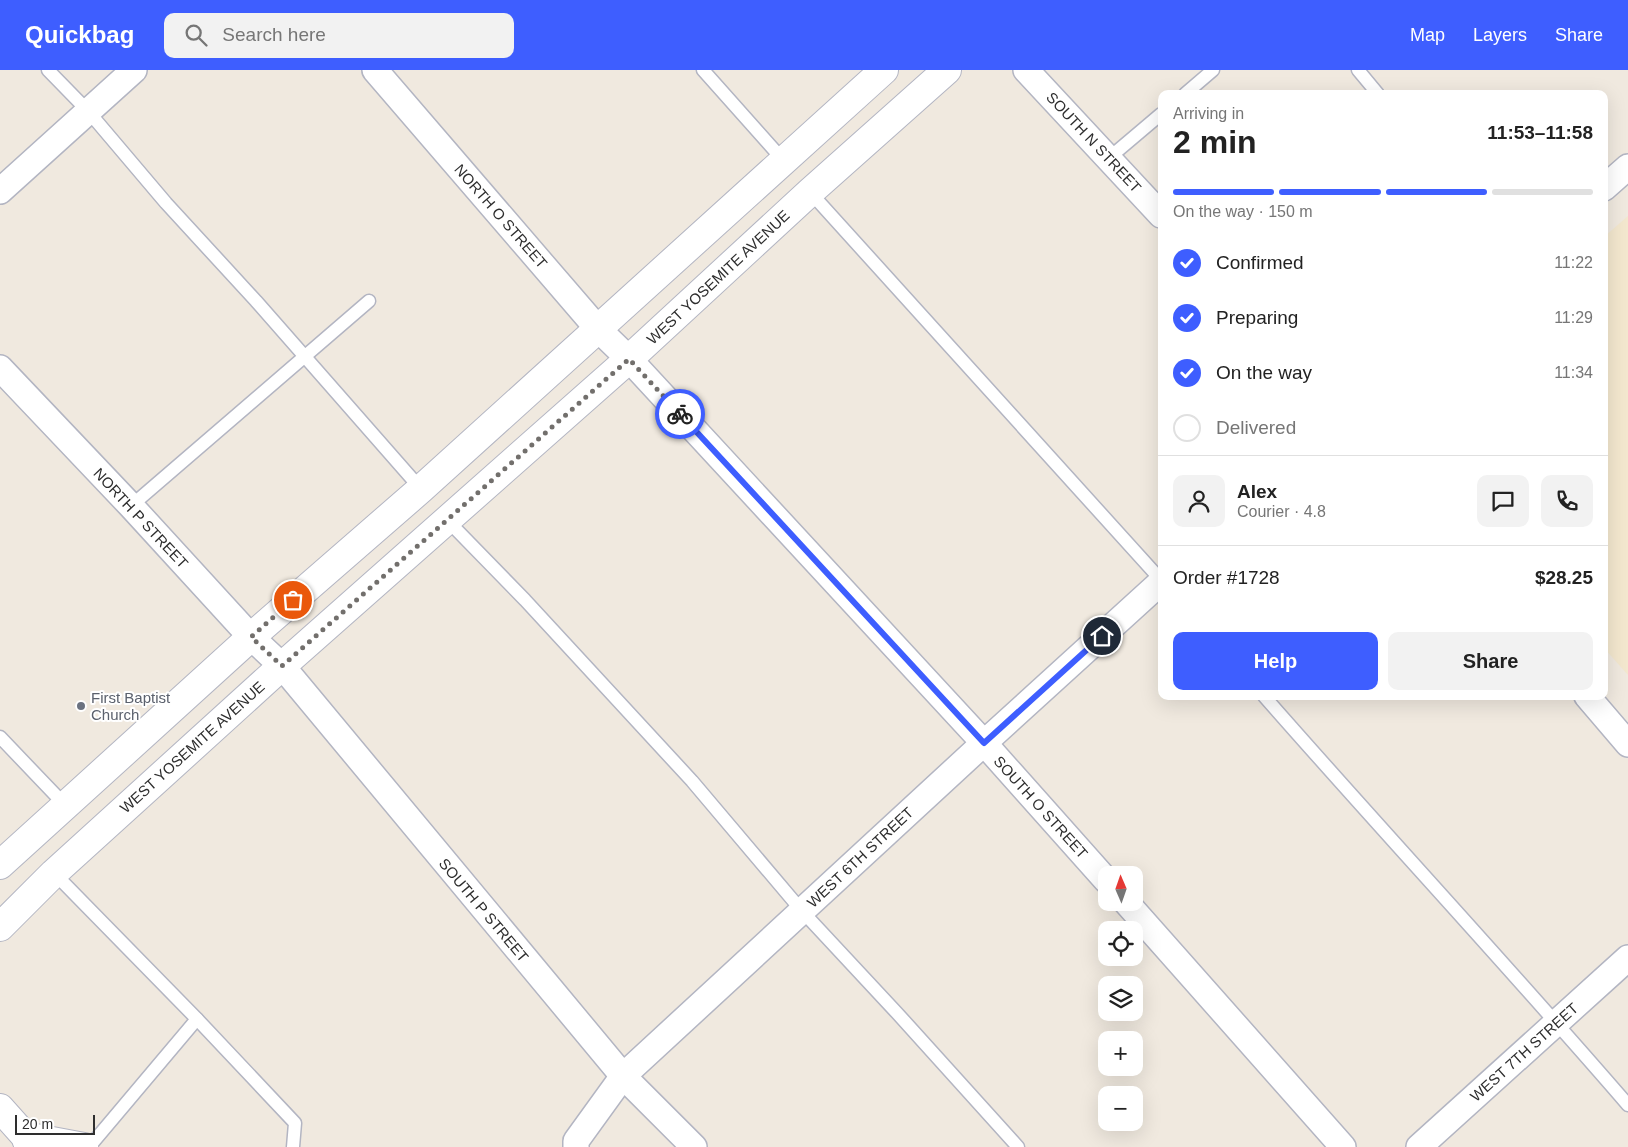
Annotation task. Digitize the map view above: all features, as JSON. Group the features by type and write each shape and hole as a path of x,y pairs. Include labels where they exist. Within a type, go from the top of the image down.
{"main road":[{"path":"0,865 251,637 421,489 884,70"},
{"name":"WEST YOSEMITE AVENUE","path":"0,927 54,873 282,666 629,359 810,192 947,70"},
{"path":"0,1108 27,1142 84,1147"}],"street":[{"path":"0,191 134,70"},
{"name":"NORTH O STREET","path":"375,70 598,329 629,359"},
{"name":"SOUTH N STREET","path":"1026,70 1158,211"},
{"path":"1608,184 1628,167"},
{"name":"SOUTH O STREET","path":"629,359 984,743 1098,871"},
{"name":"NORTH P STREET","path":"0,368 131,506 251,637 282,666"},
{"name":"WEST 6TH STREET","path":"576,1147 576,1141 623,1076 1158,584"},
{"name":"SOUTH P STREET","path":"282,666 623,1076 694,1147"},
{"path":"1590,700 1628,744"},
{"path":"1134,911 1343,1147"},
{"name":"WEST 7TH STREET","path":"1419,1147 1628,958"}],"lane":[{"path":"48,70 88,111 166,203 421,489"},
{"path":"703,70 784,161"},
{"path":"1190,90 1213,70"},
{"path":"1358,70 1375,90"},
{"path":"1109,158 1158,117"},
{"path":"810,192 1158,578"},
{"path":"131,506 369,301"},
{"path":"448,521 692,781 802,911 1018,1147"},
{"path":"1268,700 1378,826 1557,1022 1628,1105"},
{"path":"0,736 65,805"},
{"path":"54,873 197,1019 295,1123 293,1147"},
{"path":"89,1147 197,1019"}],"shaded area":[{"path":"1628,216 1628,675 1608,652 1608,234"}],"way so far":[{"path":"293,600 251,637 282,666 629,359 680,414"}],"place":[{"name":"First Baptist Church","path":"81,706"}],"route":[{"path":"680,414 984,743 1102,636"}]}
